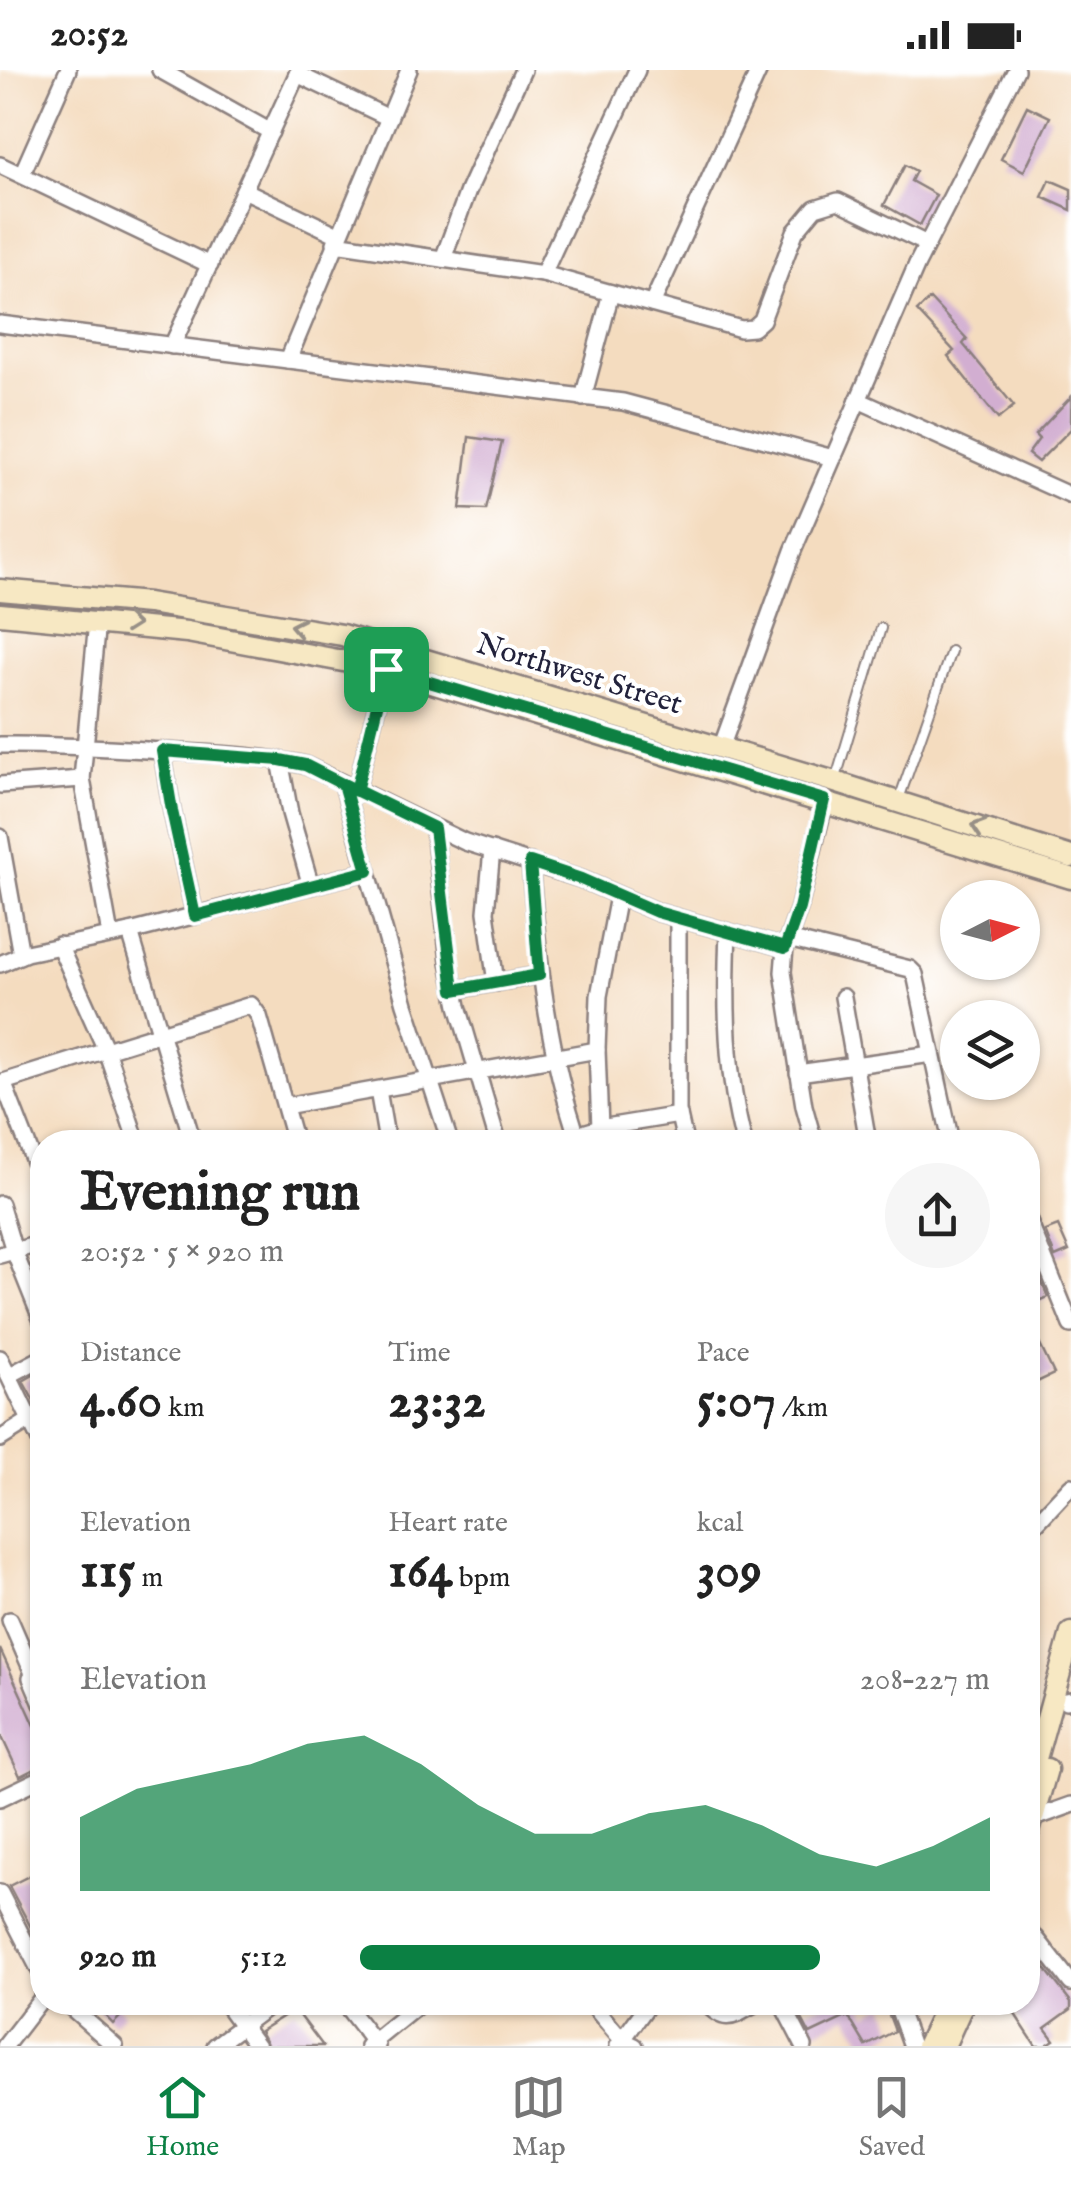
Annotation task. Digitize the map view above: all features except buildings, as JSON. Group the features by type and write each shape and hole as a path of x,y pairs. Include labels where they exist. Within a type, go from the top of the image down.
{"main road":[{"name":"Northwest Street","path":"0,590 148,603 342,635 721,748 1071,878"},
{"name":"Northwest Street","path":"0,614 97,621 236,639 386,669 830,791 898,802 1071,857"},
{"path":"1040,1743 1071,1632"},
{"path":"1040,1793 1069,1695"},
{"path":"928,2046 942,2015"},
{"path":"944,2046 958,2015"}],"street":[{"path":"22,174 68,70"},
{"path":"160,70 182,75 271,132"},
{"path":"288,360 410,70"},
{"path":"443,259 468,191 524,70"},
{"path":"543,274 637,70"},
{"path":"652,304 759,70"},
{"path":"721,748 793,551 858,400 927,244 1016,70"},
{"path":"172,346 298,72 389,118"},
{"path":"0,165 210,264"},
{"path":"244,190 337,239 543,274 741,329 752,328 762,320 795,232 814,208 838,201 927,244"},
{"path":"583,398 611,293"},
{"path":"0,324 623,402 833,458"},
{"path":"858,400 1071,496"},
{"path":"97,621 82,779 110,936"},
{"path":"386,669 350,788 368,871 446,1130"},
{"path":"0,745 162,751 305,765 434,828 581,879 678,918 910,969 918,983 948,1130"},
{"path":"162,751 195,916"},
{"path":"280,760 311,886"},
{"path":"0,785 82,779"},
{"path":"811,1130 784,980 786,944 830,791"},
{"path":"434,828 454,990 495,1130"},
{"path":"0,837 21,955"},
{"path":"492,850 486,912 496,983"},
{"path":"530,862 539,975 576,1130"},
{"path":"0,964 59,945 130,932 368,871"},
{"path":"600,1128 599,996 618,896"},
{"path":"678,918 682,1130"},
{"path":"130,932 189,1130"},
{"path":"728,932 727,1004 742,1130"},
{"path":"59,945 106,1050 133,1130"},
{"path":"454,990 539,975"},
{"path":"842,997 866,1130"},
{"path":"30,1153 1,1083 251,1005 255,1007 292,1130"},
{"path":"286,1106 597,1050"},
{"path":"798,1072 932,1054"},
{"path":"378,1090 385,1130"},
{"path":"596,1130 679,1116"},
{"path":"0,1204 7,1253 30,1298"},
{"path":"1040,1248 1071,1324"},
{"path":"0,1358 30,1415"},
{"path":"10,1375 30,1364"},
{"path":"0,1439 30,1420"},
{"path":"1040,1519 1071,1486"},
{"path":"10,1620 30,1656"},
{"path":"0,1798 30,1784"},
{"path":"1040,1822 1071,1805"},
{"path":"0,1893 30,1952"},
{"path":"1040,1944 1071,1983"},
{"path":"6,2046 30,2014"},
{"path":"79,2015 114,2046"},
{"path":"234,2015 257,2046"},
{"path":"215,2046 255,2015"},
{"path":"353,2015 373,2045 407,2015"},
{"path":"601,2015 625,2044 642,2015"},
{"path":"787,2015 804,2046"},
{"path":"901,2015 912,2046"}],"lane":[{"path":"830,791 882,628"},
{"path":"898,802 951,651"}],"route":[{"path":"386,669 356,791 305,765 259,757 162,751 195,916 368,871 343,784 399,813 434,828 454,990 539,975 530,862 657,912 785,948 799,908 824,800 386,669"}]}
